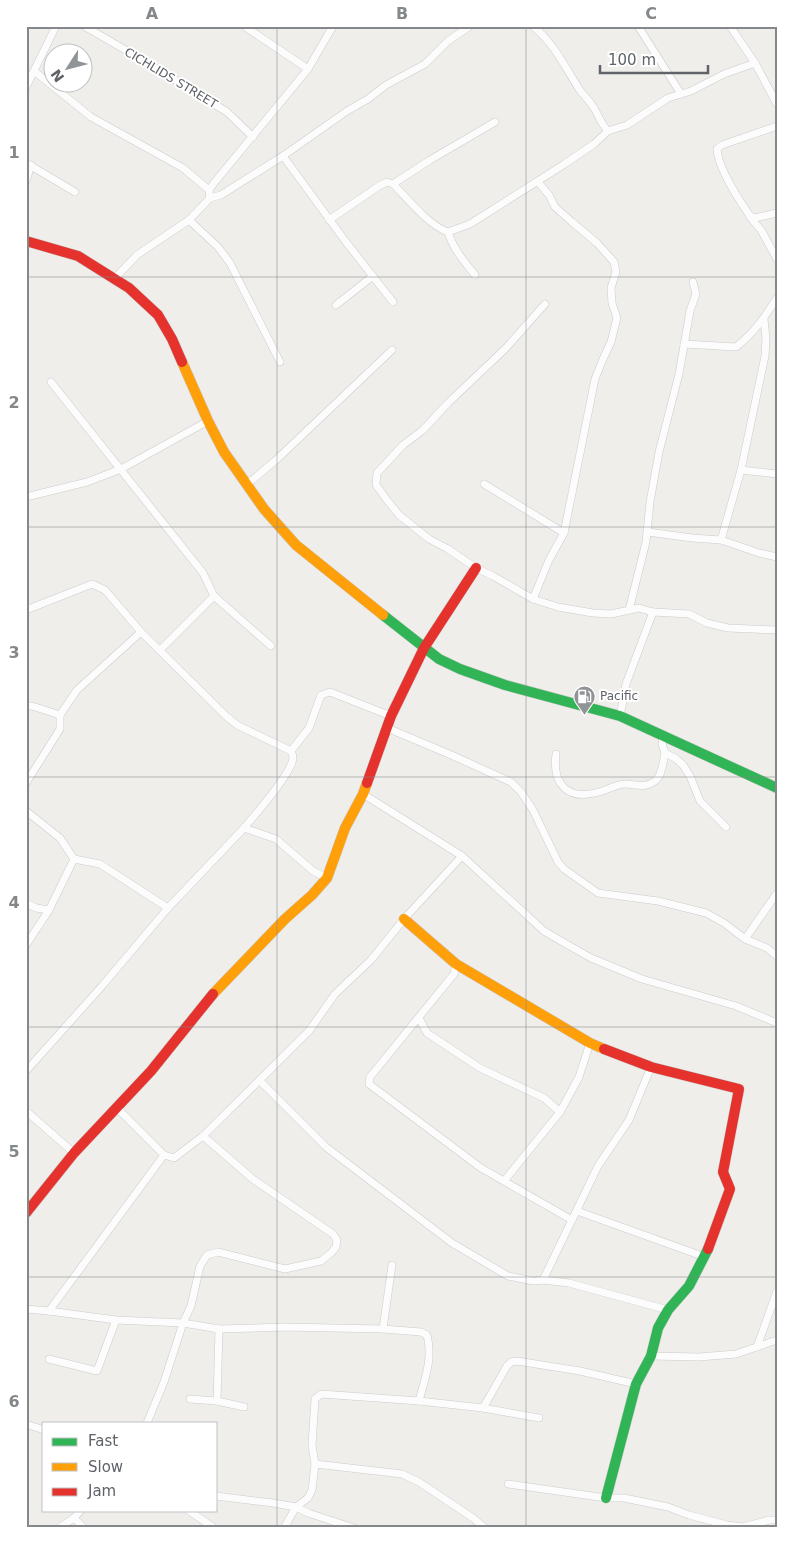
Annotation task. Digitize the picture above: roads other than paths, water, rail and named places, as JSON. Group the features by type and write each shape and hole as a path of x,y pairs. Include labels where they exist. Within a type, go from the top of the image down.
{"street":[{"path":"26,87 56,26"},
{"name":"CICHLIDS STREET","path":"84,26 227,112 253,137"},
{"path":"244,26 308,69"},
{"path":"210,198 210,190 308,69 333,26"},
{"path":"115,278 137,255 189,220 210,198 221,195 283,156 386,85 425,64 448,41 470,26"},
{"path":"533,26 560,55 608,132"},
{"path":"638,26 681,94"},
{"path":"730,26 755,63 764,83 777,104"},
{"path":"330,220 387,182 394,184 423,215 440,229 448,232 470,224 538,182 594,144 608,132 627,125 662,101 691,91 724,74 755,63"},
{"path":"34,71 92,117 183,168 210,190"},
{"path":"394,184 430,160 495,122"},
{"path":"777,126 722,145 717,149 718,157 730,183 761,230 777,259"},
{"path":"283,156 393,302"},
{"path":"26,181 29,164 75,192"},
{"path":"533,599 564,533 595,379 602,359 612,342 617,318 612,303 612,288 616,272 614,262 597,242 555,206 538,182"},
{"path":"749,214 755,218 777,213"},
{"path":"189,220 218,247 230,263 280,362"},
{"path":"448,232 452,244 475,275"},
{"path":"26,241 78,256 129,288 158,315 179,354 208,422 224,452 264,509 296,544 318,564 439,659 484,679 600,708 663,734 777,788"},
{"path":"336,306 373,276"},
{"path":"629,610 643,558 648,532 650,502 660,452 679,374 690,311 696,294 693,282"},
{"path":"684,344 736,348 748,338 764,319 777,298"},
{"path":"545,304 506,348 448,403 424,430 402,445 377,474 376,486 399,515 429,539 476,568 533,599 558,607 593,613 611,614 639,608 653,612 689,614 707,623 728,628 777,630"},
{"path":"721,540 741,470 765,356 764,319"},
{"path":"246,485 275,462 392,350"},
{"path":"51,382 203,573 214,596 272,646"},
{"path":"26,497 87,482 121,469 208,422"},
{"path":"741,470 777,474"},
{"path":"484,484 564,533"},
{"path":"648,532 721,540 777,557"},
{"path":"26,1213 74,1153 151,1071 208,1000 327,878 345,828 363,794 391,716 424,648 476,568"},
{"path":"26,610 92,584 105,590 141,632 226,716 237,725 292,751"},
{"path":"160,650 214,596"},
{"path":"620,716 626,684 653,612"},
{"path":"26,782 60,729 60,715 77,690 141,632"},
{"path":"26,1071 168,908 244,828 272,795 293,760 292,751 309,728 321,695 330,692 391,716"},
{"path":"26,706 60,715"},
{"path":"387,728 511,782 533,810 558,862 564,869 598,893 658,901 706,913 724,923 745,939 767,948 777,956"},
{"path":"556,754 554,766 558,781 568,791 575,794 597,793 624,784 638,786 653,783 658,779 665,753 662,744 663,734"},
{"path":"665,753 683,765 690,776 700,801 726,827"},
{"path":"363,794 462,856 544,931 583,954 642,979 736,1006 777,1023"},
{"path":"26,811 60,838 74,860 100,864 168,908"},
{"path":"244,828 276,839 313,871 327,878"},
{"path":"116,1107 164,1155 174,1158 203,1136 309,1031 335,994 371,960 404,919 462,856"},
{"path":"26,946 49,910 74,860"},
{"path":"745,939 777,894"},
{"path":"26,903 36,908 49,910"},
{"path":"404,919 456,964 590,1043 651,1067 739,1089 723,1172 730,1189 705,1256 689,1286 668,1310 658,1328 651,1356 636,1384 606,1498"},
{"path":"456,964 454,974 370,1076 369,1084 481,1168 572,1220"},
{"path":"419,1018 427,1033 480,1068 544,1098 560,1112"},
{"path":"504,1181 560,1112 579,1077 590,1043"},
{"path":"543,1280 598,1166 629,1120 651,1067"},
{"path":"260,1081 326,1147 452,1243 508,1276 533,1281 543,1280 569,1283 668,1310"},
{"path":"26,1112 74,1153"},
{"path":"148,1422 164,1382 183,1323 191,1306 200,1266 207,1255 218,1252 285,1269 321,1261 331,1254 336,1247 337,1240 332,1234 254,1180 203,1136"},
{"path":"49,1311 164,1155"},
{"path":"577,1211 705,1256"},
{"path":"383,1329 392,1265"},
{"path":"757,1347 777,1292"},
{"path":"26,1310 49,1311 116,1320 183,1323 219,1329 285,1327 383,1329 421,1332 427,1335 430,1348 429,1366 419,1401"},
{"path":"49,1358 97,1371 116,1320"},
{"path":"218,1401 219,1329"},
{"path":"651,1356 736,1354 777,1340"},
{"path":"484,1408 511,1362 518,1361 580,1371 636,1384"},
{"path":"284,1528 296,1507 308,1498 312,1490 315,1464 312,1445 314,1407 315,1399 321,1394 484,1408 539,1418"},
{"path":"190,1399 218,1401 244,1407"},
{"path":"26,1424 42,1429"},
{"path":"315,1464 402,1474 419,1482 485,1528"},
{"path":"508,1484 606,1498 620,1497 668,1507 688,1515 727,1525 743,1527 769,1520 777,1520"},
{"path":"218,1496 296,1507 308,1514 354,1528"},
{"path":"59,1528 79,1512"},
{"path":"191,1512 214,1528"},
{"path":"74,1518 84,1528"}],"place":[{"name":"Pacific","path":"584,715"}]}
